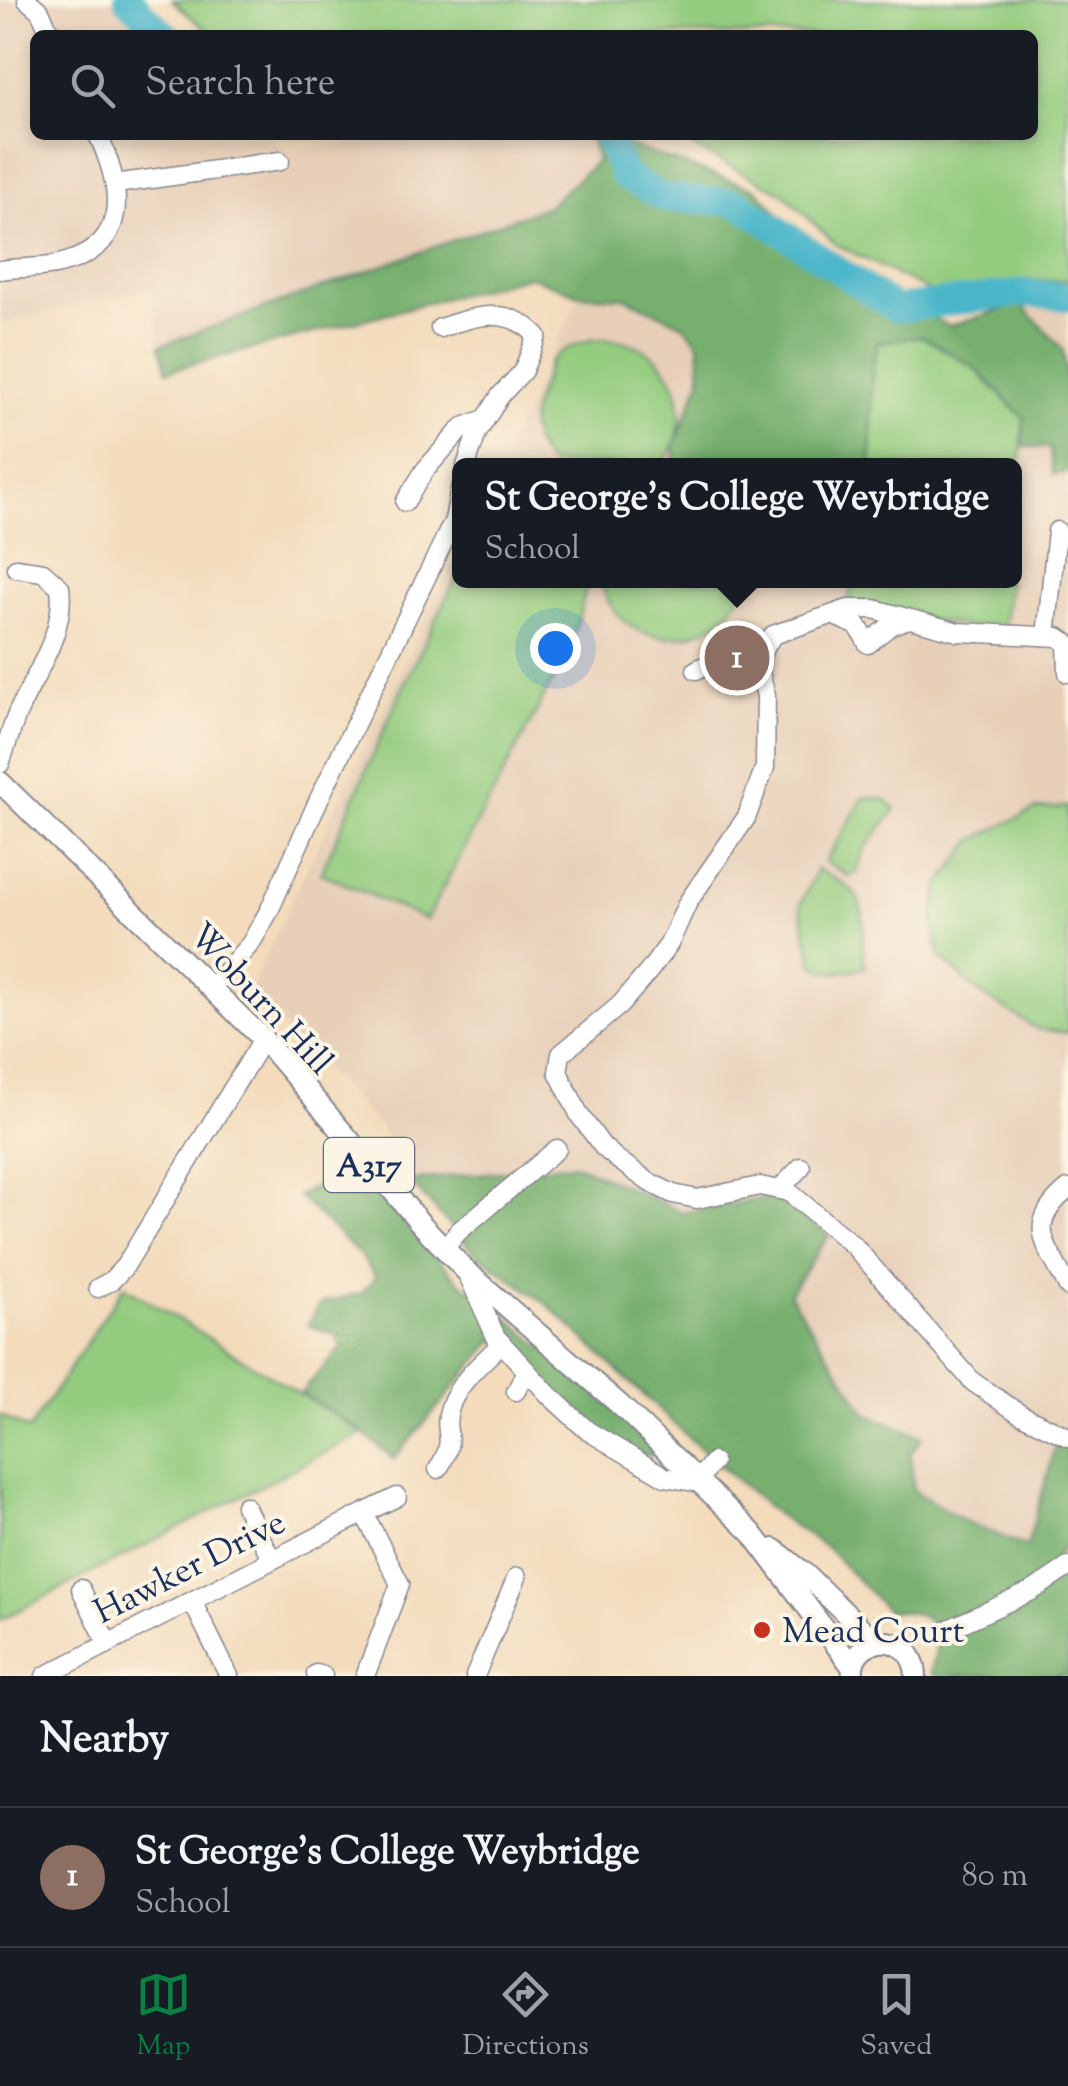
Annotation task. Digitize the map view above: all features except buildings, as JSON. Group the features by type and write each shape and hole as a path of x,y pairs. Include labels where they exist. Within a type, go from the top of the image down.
{"main road":[{"name":"Woburn Hill","path":"0,782 263,1039 465,1270 620,1406 752,1534 806,1574 876,1642 906,1650 913,1659 916,1676"},
{"name":"Woburn Hill","path":"752,1534 852,1671"},
{"path":"852,1671 860,1652 876,1642"}],"street":[{"path":"27,0 40,12 49,30"},
{"path":"0,270 65,262 100,245 116,217 112,167 100,140"},
{"path":"115,184 280,161"},
{"path":"440,328 484,313 524,322 537,336 523,370 500,396 477,433 469,458"},
{"path":"405,502 425,470 463,427 486,419"},
{"path":"212,987 251,943 269,911 452,524"},
{"path":"1057,531 1059,636"},
{"path":"0,764 63,608 60,586 43,572 16,568"},
{"path":"1068,673 1067,643 1059,636 958,632 874,610 848,610 774,635 763,650 760,664 766,696 766,754 746,818 688,902 659,957 620,1005 561,1054 558,1072 580,1116 603,1148 649,1182 673,1194 697,1199 760,1186 789,1192 854,1246 973,1382 1020,1414 1068,1436"},
{"path":"832,614 858,626 868,644 891,625 909,619"},
{"path":"696,670 714,661 760,664"},
{"path":"0,702 16,717"},
{"path":"98,1288 125,1266 263,1039"},
{"path":"444,1248 557,1150"},
{"path":"780,1189 801,1166"},
{"path":"1068,1189 1044,1212 1041,1224 1068,1286"},
{"name":"Woburn Hill","path":"465,1270 502,1344 588,1431 665,1477 699,1482"},
{"path":"438,1469 450,1450 449,1409 478,1367 502,1344"},
{"path":"516,1391 527,1371"},
{"path":"699,1482 713,1462"},
{"name":"Hawker Drive","path":"44,1676 396,1497"},
{"path":"245,1506 272,1560"},
{"path":"364,1513 400,1584 370,1675"},
{"path":"949,1629 1032,1591 1068,1567"},
{"path":"475,1676 517,1577"},
{"path":"81,1589 108,1644"},
{"path":"192,1601 229,1676"}],"shaded area":[{"path":"0,0 115,0 147,30 30,30 30,140 272,140 290,151 370,140 591,140 597,161 548,206 160,346 152,288 0,324"},
{"path":"618,182 812,250 949,326 1021,304 1068,308 1068,1676 934,1676 931,1673 937,1629 927,1617 913,1611 887,1611 826,1547 778,1515 702,1450 547,1304 474,1252 409,1181 383,1130 249,991 452,563 452,588 1022,588 1022,458 502,458 580,295"}],"green space":[{"path":"172,0 1068,0 1068,281 1026,280 937,295 835,244 783,193 679,140 1038,140 1038,30 206,30"},
{"path":"591,140 616,140 756,189 812,250 949,326 1021,304 1063,351 1068,472 1053,475 1050,448 1023,446 1024,418 974,367 922,336 878,342 872,371 871,458 675,458 675,443 701,379 699,343 684,325 625,297 580,295 530,276 167,371 160,346 548,206 597,161"},
{"path":"921,336 974,367 1024,418 1021,458 871,458 872,371 878,341"},
{"path":"593,339 617,340 635,345 656,358 675,385 680,402 678,435 666,458 545,458 532,435 531,417 549,363 565,350"},
{"path":"452,587 586,588 571,646 426,920 321,873 406,680"},
{"path":"604,588 744,588 735,605 717,622 695,633 672,637 649,634 628,624 611,606"},
{"path":"851,588 1008,588 1004,626 971,627 847,607"},
{"path":"864,797 884,799 896,809 864,850 857,872 849,876 825,862"},
{"path":"1068,807 1068,1033 1037,1029 978,992 940,956 933,919 940,885 973,840 1036,809"},
{"path":"817,869 845,885 860,903 866,967 832,972 813,964 800,905"},
{"path":"575,1164 684,1213 771,1197 829,1235 789,1294 867,1414 923,1436 910,1454 914,1491 964,1521 1027,1547 1057,1441 1068,1446 1068,1540 1049,1568 1068,1578 1068,1676 934,1676 933,1624 917,1614 887,1611 826,1547 778,1515 702,1450 547,1304 474,1252 409,1181"},
{"path":"351,1167 461,1283 494,1306 652,1442 652,1456 636,1452 594,1426 495,1339 394,1459 363,1433 301,1393 342,1347 335,1334 307,1325 320,1304 362,1293 376,1277 359,1254 298,1196"},
{"path":"124,1286 363,1433 0,1620 0,1415 29,1430"}],"waterway":[{"path":"128,0 161,30"},
{"path":"608,140 624,176 664,198 737,202 896,309 1023,293 1068,297"}],"place":[{"name":"St George's College Weybridge","path":"737,658"},
{"name":"Mead Court","path":"762,1630"}]}
